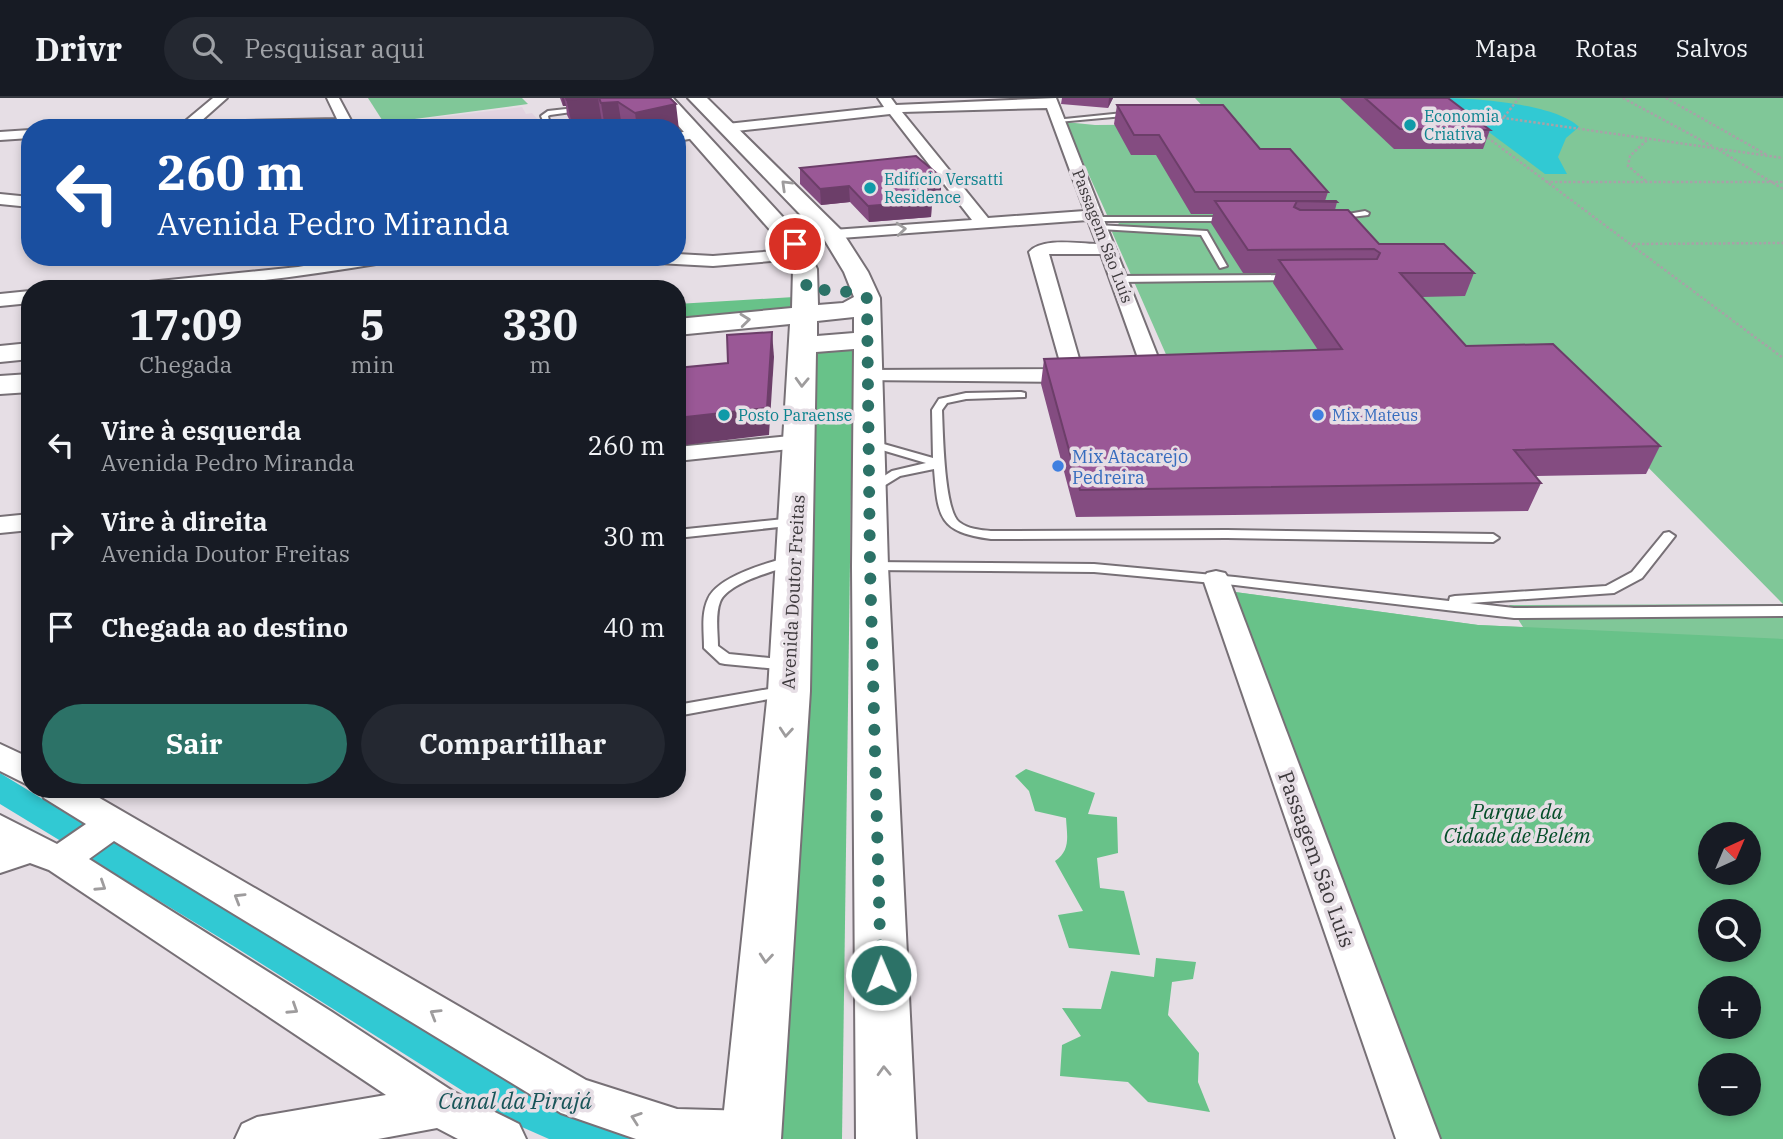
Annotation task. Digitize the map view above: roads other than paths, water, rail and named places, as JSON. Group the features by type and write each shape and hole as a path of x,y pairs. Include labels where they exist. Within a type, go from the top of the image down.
{"main road":[{"path":"683,114 833,235 856,272 867,299 870,566 886,1139"},
{"path":"683,114 789,237 799,299"},
{"path":"799,299 868,340"},
{"path":"686,325 799,299 849,310 867,299"},
{"name":"Avenida Doutor Freitas","path":"751,1136 790,678 800,442 799,299"},
{"path":"0,354 21,352"},
{"path":"0,385 21,384"}],"street":[{"path":"195,119 221,98"},
{"path":"333,98 344,119"},
{"path":"683,114 888,104 1051,101"},
{"name":"Passagem São Luís","path":"1051,101 1155,375 1074,376"},
{"path":"888,104 982,222"},
{"path":"0,136 21,135"},
{"path":"0,199 21,201"},
{"path":"833,235 982,222 1098,220"},
{"path":"868,376 1074,376 1038,252 1047,248 1109,249"},
{"path":"686,260 713,261 799,299"},
{"path":"218,280 334,266"},
{"path":"0,300 21,298"},
{"path":"686,453 800,442"},
{"path":"0,525 21,523"},
{"name":"Passagem São Luís","path":"1216,579 1418,1139"},
{"path":"0,756 21,769"},
{"path":"70,798 576,1098 677,1132 751,1136"},
{"path":"23,849 112,824"},
{"path":"23,849 318,1025 439,1107 504,1139"},
{"path":"257,1139 439,1107"}],"lane":[{"path":"546,119 544,116 548,113 594,108"},
{"path":"1058,120 1138,117"},
{"path":"1329,218 1365,213"},
{"path":"1098,220 1243,219"},
{"path":"1098,220 1204,233 1215,228 1236,228"},
{"path":"1204,233 1223,266"},
{"path":"1120,279 1298,278"},
{"path":"1021,395 966,396 943,401 937,410 944,499 950,520 960,529 990,535 1227,534 1493,538"},
{"path":"869,443 906,456 941,463"},
{"path":"869,489 887,476 905,468 941,463"},
{"path":"686,533 796,522"},
{"path":"1401,602 1609,590 1637,575 1669,536"},
{"path":"790,678 725,659 711,648 712,607 715,596 728,585 794,559"},
{"path":"870,566 1094,568 1514,613 1783,611"},
{"path":"686,708 790,678"}],"water":[{"path":"1443,98 1514,104 1568,119 1579,127 1566,138 1558,157 1567,174 1545,174"},
{"name":"Canal da Pirajá","path":"0,773 21,786 21,798 41,798 641,1139 549,1139 515,1124 235,947 0,804"}],"place":[{"name":"Economia Criativa","path":"1410,125"},
{"name":"Edifício Versatti Residence","path":"870,188"},
{"name":"Posto Paraense","path":"724,415"},
{"name":"Mix Mateus","path":"1318,415"},
{"name":"Mix Atacarejo Pedreira","path":"1058,466"}],"park label":[{"name":"Parque da Cidade de Belém","path":"1517,823"}]}
